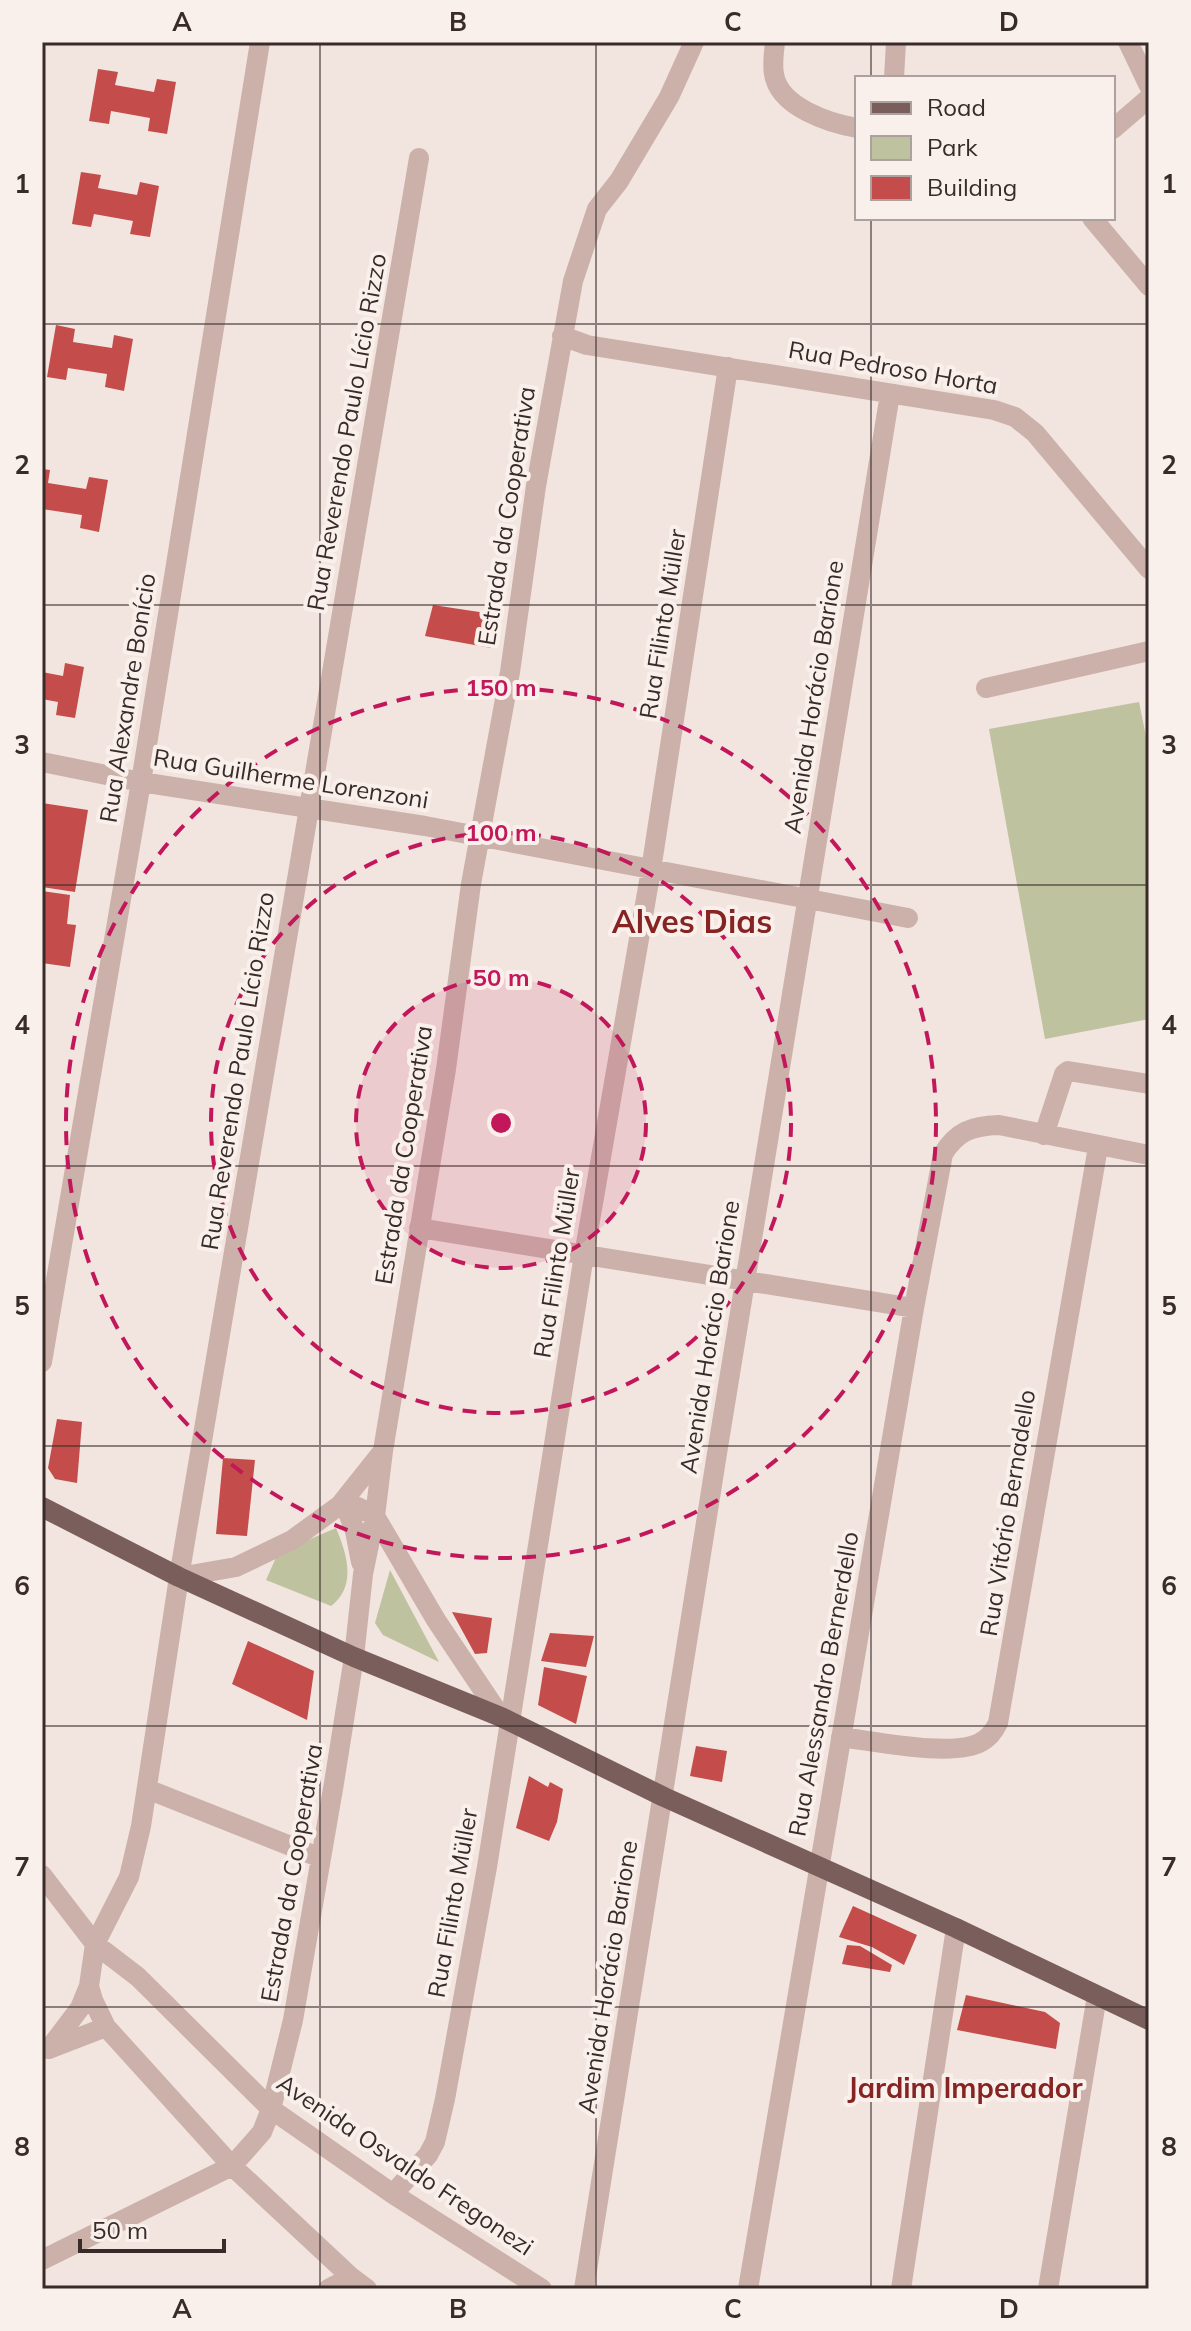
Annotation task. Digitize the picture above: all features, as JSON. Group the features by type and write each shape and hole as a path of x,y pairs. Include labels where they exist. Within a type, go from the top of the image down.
{"main road":[{"path":"42,1507 179,1577 354,1657 505,1720 664,1797 956,1928 1149,2020"}],"street":[{"name":"Rua Alexandre Bonício","path":"42,1362 141,782 260,42"},
{"name":"Estrada da Cooperativa","path":"232,2166 262,2132 271,2109 293,2020 354,1657 363,1574 375,1516 446,1069 471,884 510,672 536,486 573,281 597,209 619,181 669,97 694,42"},
{"path":"775,42 774,73 780,90 809,112 855,127"},
{"path":"894,76 896,42"},
{"path":"1128,42 1149,86"},
{"path":"1115,127 1149,98"},
{"name":"Rua Reverendo Paulo Lício Rizzo","path":"89,1986 95,1944 129,1877 147,1789 179,1577 419,158"},
{"path":"1094,220 1149,286"},
{"name":"Rua Pedroso Horta","path":"562,336 587,345 994,410 1015,417 1054,454 1149,569"},
{"name":"Rua Filinto Müller","path":"393,2194 422,2164 435,2142 445,2099 505,1720 651,870 728,367"},
{"name":"Avenida Horácio Barione","path":"584,2289 890,394"},
{"path":"986,688 1149,651"},
{"name":"Rua Guilherme Lorenzoni","path":"42,762 141,782 425,826 908,918"},
{"path":"1149,1084 1068,1071 1064,1074 1044,1135 1149,1155"},
{"name":"Rua Alessandro Bernerdello","path":"748,2289 914,1308 943,1154 957,1135 979,1126 999,1125 1044,1135"},
{"name":"Rua Vitório Bernadello","path":"841,1737 948,1750 982,1742 992,1734 998,1723 1098,1147"},
{"path":"419,1228 914,1308"},
{"name":"Estrada da Cooperativa","path":"363,1574 355,1531 342,1505 383,1451"},
{"path":"179,1577 236,1567 292,1540 342,1505 358,1507 375,1516 436,1620 505,1720"},
{"path":"147,1789 321,1858"},
{"name":"Avenida Osvaldo Fregonezi","path":"42,1875 95,1944 138,1977 271,2109 393,2194 542,2289"},
{"path":"901,2289 956,1928"},
{"path":"89,1986 106,2027 232,2166 359,2283"},
{"path":"46,2051 80,2008 89,1986"},
{"path":"1048,2289 1097,1996"},
{"path":"46,2051 106,2027"},
{"name":"Rua Filinto Müller","path":"419,2211 422,2164"},
{"path":"42,2260 232,2166"},
{"path":"328,2289 359,2283"}],"green space":[{"path":"1139,702 1149,751 1149,1019 1045,1039 989,729"},
{"path":"336,1528 344,1548 347,1579 339,1598 331,1606 266,1580 278,1553"},
{"path":"390,1570 439,1662 383,1635 375,1623"}],"building":[{"path":"98,69 118,72 115,85 154,92 157,79 176,82 167,134 148,131 150,118 111,111 109,124 89,121"},
{"path":"81,172 101,175 98,188 137,195 140,182 159,186 150,237 130,234 133,221 94,214 91,227 72,224"},
{"path":"56,325 75,329 73,342 112,348 114,335 133,339 124,391 105,387 107,374 68,368 66,380 47,377"},
{"path":"42,469 50,470 48,483 86,489 89,477 108,480 99,532 80,528 82,515 42,509"},
{"path":"433,605 499,615 491,648 425,636"},
{"path":"65,663 84,667 75,718 56,715 58,702 42,699 42,672 63,676"},
{"path":"42,803 88,810 75,892 42,887"},
{"path":"42,891 70,895 67,924 76,925 70,967 42,963"},
{"path":"57,1419 82,1422 77,1483 55,1479 48,1468"},
{"path":"223,1458 255,1460 247,1536 216,1534"},
{"path":"452,1612 492,1618 487,1653 475,1654"},
{"path":"550,1633 594,1636 586,1667 541,1661"},
{"path":"248,1641 314,1671 307,1720 232,1684"},
{"path":"544,1667 587,1676 576,1724 538,1705"},
{"path":"696,1746 727,1751 722,1782 690,1776"},
{"path":"529,1776 548,1787 550,1782 563,1789 557,1822 549,1841 516,1828"},
{"path":"853,1906 917,1935 904,1965 872,1947 839,1937"},
{"path":"847,1945 860,1946 892,1965 890,1972 842,1964"},
{"path":"966,1995 1045,2012 1060,2023 1056,2049 957,2030"}],"district":[{"name":"Alves Dias","path":"692,922"},
{"name":"Jardim Imperador","path":"965,2088"}]}
